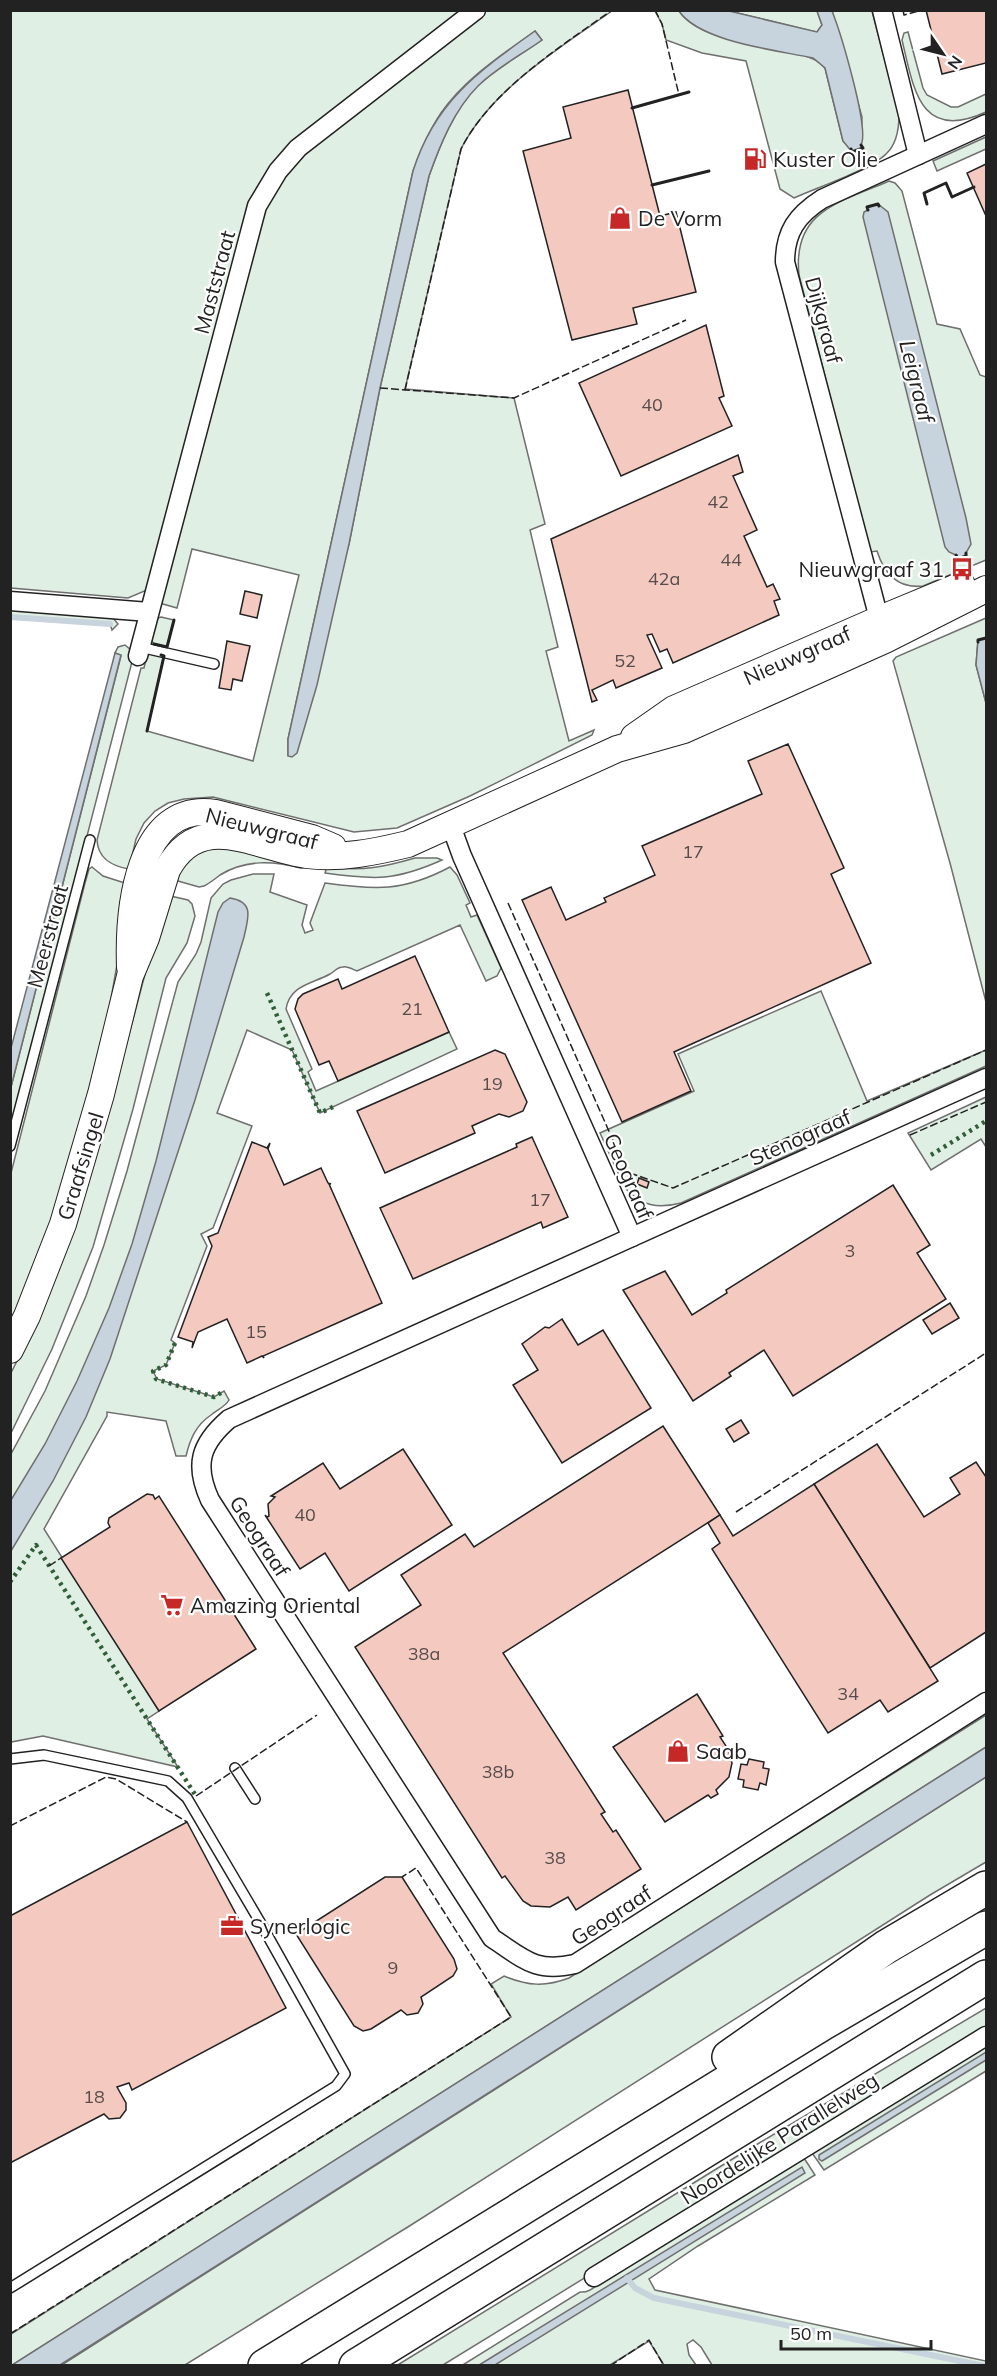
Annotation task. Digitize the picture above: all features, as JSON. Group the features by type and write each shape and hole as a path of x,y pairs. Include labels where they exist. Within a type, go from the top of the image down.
{"highway":[{"path":"495,2223 885,1947 987,1888"},
{"path":"265,2366 825,2022 987,1928"},
{"path":"356,2366 987,1977"}],"street":[{"name":"Maststraat","path":"139,652 257,206 278,171 298,148 476,10"},
{"path":"882,10 918,155"},
{"name":"Dijkgraaf","path":"882,629 785,262 785,247 788,234 796,220 807,208 822,199 987,124"},
{"name":"Nieuwgraaf","path":"150,883 192,842 203,837 232,836 308,855 372,853 408,844 617,749 684,730 973,581 987,579"},
{"name":"Nieuwgraaf","path":"882,629 987,590"},
{"path":"10,601 149,612"},
{"name":"Geograaf","path":"450,823 462,856 632,1237 229,1419 208,1440 203,1454 200,1467 201,1481 210,1500 492,1938 531,1963 556,1968 575,1964 987,1702"},
{"name":"Graafsingel","path":"10,1350 31,1308 63,1224 98,1105 130,976 146,938 150,883"},
{"name":"Stenograaf","path":"632,1237 987,1078"},
{"name":"Noordelijke Parallelweg","path":"594,2277 987,2036"}],"lane":[{"path":"139,652 214,664"},
{"name":"Meerstraat","path":"10,1146 90,840"},
{"path":"10,1759 45,1755 168,1781 187,1798 345,2074 336,2086 10,2288"},
{"path":"235,1768 255,1799"}],"green space":[{"path":"10,11 462,11 404,55 288,150 278,162 147,590 128,598 11,588"},
{"path":"486,11 612,11 549,55 508,89 474,128 461,149 405,389 514,398 545,524 530,530 558,647 546,651 569,741 594,730 592,735 470,796 397,828 354,832 213,797 184,799 168,803 155,811 144,823 136,839 129,869 123,868 103,857 97,840 141,668 144,668 147,655 151,653 164,656 147,731 253,761 299,575 192,549 177,608 163,604 159,600 261,211 295,160","holes":["535,31 542,40 492,73 469,95 448,128 429,176 380,388 349,544 288,756 288,739 413,171 425,141 441,113 461,89"]},
{"path":"655,11 679,11 691,23 706,31 744,42 785,50 819,62 825,68 843,141 851,149 861,145 862,117 832,11 872,11 899,115 898,131 893,146 879,160 868,166 794,198 780,189 746,61 702,53 666,40 662,24"},
{"path":"729,11 817,11 822,25 817,32"},
{"path":"908,32 923,88 927,95 951,107 958,107 986,94 986,112 964,120 947,120 934,116 924,106 916,93 902,40 904,33"},
{"path":"986,137 986,149 937,171 933,161"},
{"path":"889,181 895,183 902,191 937,324 960,329 980,375 986,377 986,560 923,586 906,585 899,582 888,573 877,551 870,552 799,275 799,253 803,236 812,222 838,203"},
{"path":"10,607 113,618 118,624 112,630 110,624 11,617"},
{"path":"161,617 174,620 167,647 154,644 151,640 155,619"},
{"path":"986,618 986,638 978,640 976,665 986,703 986,1002 950,863 893,661 896,657"},
{"path":"125,645 132,651 133,658 11,1130 11,1087 121,656 115,653 118,647"},
{"path":"222,844 302,862 301,868 270,863 250,864 230,870 199,887 171,879 195,853"},
{"path":"415,858 442,860 411,872 385,877 372,878 325,873 327,867 371,868"},
{"path":"92,867 103,876 131,885 106,1027 63,1192 11,1326 11,1173 85,883 89,869"},
{"path":"450,867 457,875 470,903 466,905 471,917 477,915 501,968 497,976 486,981 460,925 357,971 346,967 339,968 297,990 288,1001 286,1009 312,1069 308,1072 316,1091 449,1032 457,1049 320,1113 292,1050 247,1030 217,1113 252,1126 213,1228 201,1234 207,1246 171,1340 175,1343 166,1365 153,1371 157,1379 214,1397 224,1391 229,1400 198,1428 186,1456 176,1456 166,1421 107,1412 107,1416 44,1529 159,1711 147,1719 178,1767 43,1736 11,1742 11,1454 45,1391 86,1296 127,1171 178,982 201,942 211,898 223,884 231,880 253,874 274,874 270,892 307,905 302,925 305,933 313,930 310,923 325,883 374,888 389,887 418,881"},
{"path":"166,895 188,900 192,904 195,916 187,943 166,978 133,1109 93,1247 52,1349 11,1433 11,1373 42,1311 117,1080"},
{"path":"821,991 867,1101 986,1050 986,1066 681,1203 657,1206 637,1199 631,1194 625,1188 600,1133 694,1091 678,1054"},
{"path":"986,1097 986,1147 981,1139 931,1170 908,1133"},
{"path":"986,1715 986,1747 11,2366 11,2334 511,2017 491,1984 504,1976 536,1984 552,1983 569,1978"},
{"path":"986,1777 986,1862 930,1895 411,2225 185,2365 60,2366"},
{"path":"986,2008 986,2031 443,2365 396,2366 739,2155"},
{"path":"986,2042 986,2071 824,2170 812,2153"},
{"path":"804,2158 815,2175 698,2246 649,2279 655,2290 986,2361 986,2366 712,2365 701,2347 693,2340 687,2344 689,2355 696,2365 664,2365 649,2341 610,2365 461,2366 580,2292 593,2288 602,2278"}],"water":[{"path":"679,11 729,11 817,32 822,25 817,11 832,11 858,101 863,148 852,152 843,141 825,68 813,58 760,48 721,37 689,22"},
{"path":"535,31 542,40 485,79 469,95 443,140 429,176 380,388 349,544 317,685 297,753 292,757 288,756 288,739 413,171 433,125 447,106 478,74"},
{"name":"Leigraaf","path":"878,204 888,212 966,518 971,544 966,556 958,559 945,547 863,217 864,212 868,210 867,207"},
{"path":"986,638 986,703 976,665 978,640"},
{"path":"115,653 121,655 11,1087 11,1048"},
{"path":"230,898 243,903 248,912 244,937 195,1100 110,1359 86,1417 53,1481 11,1551 11,1500 45,1444 77,1381 109,1308 132,1244 156,1161 218,912 223,903"},
{"path":"986,1747 986,1777 60,2365 12,2365"},
{"path":"986,2052 986,2060 822,2161 819,2159 819,2155"},
{"path":"802,2167 805,2173 495,2365 479,2365"}],"building":[{"path":"926,10 986,10 986,63 942,74"},
{"path":"628,90 660,216 676,212 696,292 633,308 637,324 572,340 523,151 571,138 563,107"},
{"path":"986,164 986,216 967,173"},
{"path":"706,325 724,396 719,398 732,426 621,476 579,383"},
{"path":"738,455 743,472 733,476 757,530 744,536 767,587 773,584 780,599 774,601 779,615 673,663 667,649 660,652 652,634 647,635 662,668 616,688 613,680 592,690 597,700 592,702 551,539"},
{"path":"245,591 262,595 257,618 240,614"},
{"path":"227,641 250,646 242,681 233,679 231,690 219,688"},
{"path":"788,744 844,868 831,874 871,963 674,1052 691,1091 622,1122 522,900 551,887 566,920 606,902 604,898 655,875 642,846 762,794 748,761"},
{"path":"415,956 449,1032 338,1081 329,1061 319,1065 295,1009 298,999 303,994 338,979 342,989"},
{"path":"495,1050 505,1054 527,1102 523,1111 509,1117 499,1114 472,1126 475,1133 385,1173 357,1111"},
{"path":"532,1137 568,1217 543,1228 541,1222 413,1279 380,1208 517,1147 516,1144"},
{"path":"252,1142 267,1148 270,1143 268,1149 284,1185 321,1168 328,1183 331,1184 329,1184 382,1303 263,1356 264,1358 262,1356 247,1363 227,1319 198,1332 192,1348 193,1342 178,1337 212,1246 208,1237 218,1233"},
{"path":"639,1178 649,1182 647,1188 637,1184"},
{"path":"893,1185 930,1245 917,1253 946,1299 793,1396 764,1350 729,1373 731,1376 693,1401 623,1290 665,1271 692,1315 727,1293 726,1290"},
{"path":"950,1303 959,1318 932,1334 923,1320"},
{"path":"562,1319 578,1345 603,1330 651,1408 562,1463 513,1385 538,1370 522,1344 545,1327 549,1328"},
{"path":"741,1420 749,1433 734,1442 726,1429"},
{"path":"663,1426 720,1515 503,1653 605,1812 601,1814 613,1832 616,1830 641,1869 576,1910 568,1897 550,1907 531,1906 523,1901 505,1876 502,1878 355,1647 421,1605 401,1575 465,1534 474,1547"},
{"path":"877,1444 924,1517 960,1494 950,1478 976,1462 986,1477 986,1632 930,1668 814,1484"},
{"path":"403,1449 452,1525 349,1591 325,1553 300,1569 265,1515 269,1516 268,1504 275,1497 271,1496 323,1463 340,1489"},
{"path":"814,1484 938,1681 888,1712 880,1700 828,1733 712,1549 720,1543 708,1523 720,1515 733,1536"},
{"path":"147,1494 153,1495 155,1499 159,1496 256,1649 159,1711 61,1558 110,1527 109,1518"},
{"path":"697,1694 723,1736 720,1737 728,1749 732,1763 729,1777 716,1790 718,1794 711,1798 708,1795 665,1822 613,1747"},
{"path":"749,1759 764,1762 763,1768 769,1769 766,1785 760,1783 758,1790 743,1787 744,1780 738,1779 741,1764 747,1765"},
{"path":"187,1822 286,2008 132,2090 129,2083 117,2087 126,2103 126,2110 120,2118 109,2119 104,2114 10,2163 10,1916"},
{"path":"385,1877 402,1877 454,1959 457,1969 453,1976 421,1997 423,2004 418,2013 407,2015 401,2010 371,2029 363,2031 354,2026 296,1934"}],"waterway":[{"path":"10,617 110,624"},
{"path":"627,2278 635,2288 654,2298 984,2366"}],"hedge":[{"path":"267,993 320,1113 337,1105"},
{"path":"931,1155 986,1121"},
{"path":"175,1343 166,1365 153,1371 156,1379 214,1397 224,1391"},
{"path":"10,1582 36,1545 196,1796"}],"fence":[{"path":"405,390 461,149 474,128 508,89 549,55 612,10"},
{"path":"655,10 662,24 679,95"},
{"path":"903,10 904,15 922,10"},
{"path":"380,388 514,398 686,320"},
{"path":"508,903 627,1172 673,1188 986,1050"},
{"path":"910,1135 986,1102"},
{"path":"736,1512 986,1353"},
{"path":"49,1566 61,1558"},
{"path":"196,1796 317,1715"},
{"path":"10,1826 106,1777 116,1779 187,1822"},
{"path":"10,2334 511,2017 416,1868 402,1877"},
{"path":"610,2366 649,2340 664,2366"}],"wall":[{"path":"632,108 689,92"},
{"path":"851,149 852,152 863,148 861,145"},
{"path":"652,185 709,171"},
{"path":"927,204 924,193 946,183 952,197 974,187"},
{"path":"868,210 867,207 878,204 879,206"},
{"path":"956,555 958,559 966,556 966,553"},
{"path":"154,644 167,647 174,620"},
{"path":"978,642 986,638"},
{"path":"147,731 164,656 161,655"}],"place":[{"name":"Kuster Olie","path":"755,159"},
{"name":"De Vorm","path":"620,218"},
{"name":"Nieuwgraaf 31","path":"962,569"},
{"name":"Amazing Oriental","path":"172,1605"},
{"name":"Saab","path":"678,1751"},
{"name":"Synerlogic","path":"232,1926"}]}
